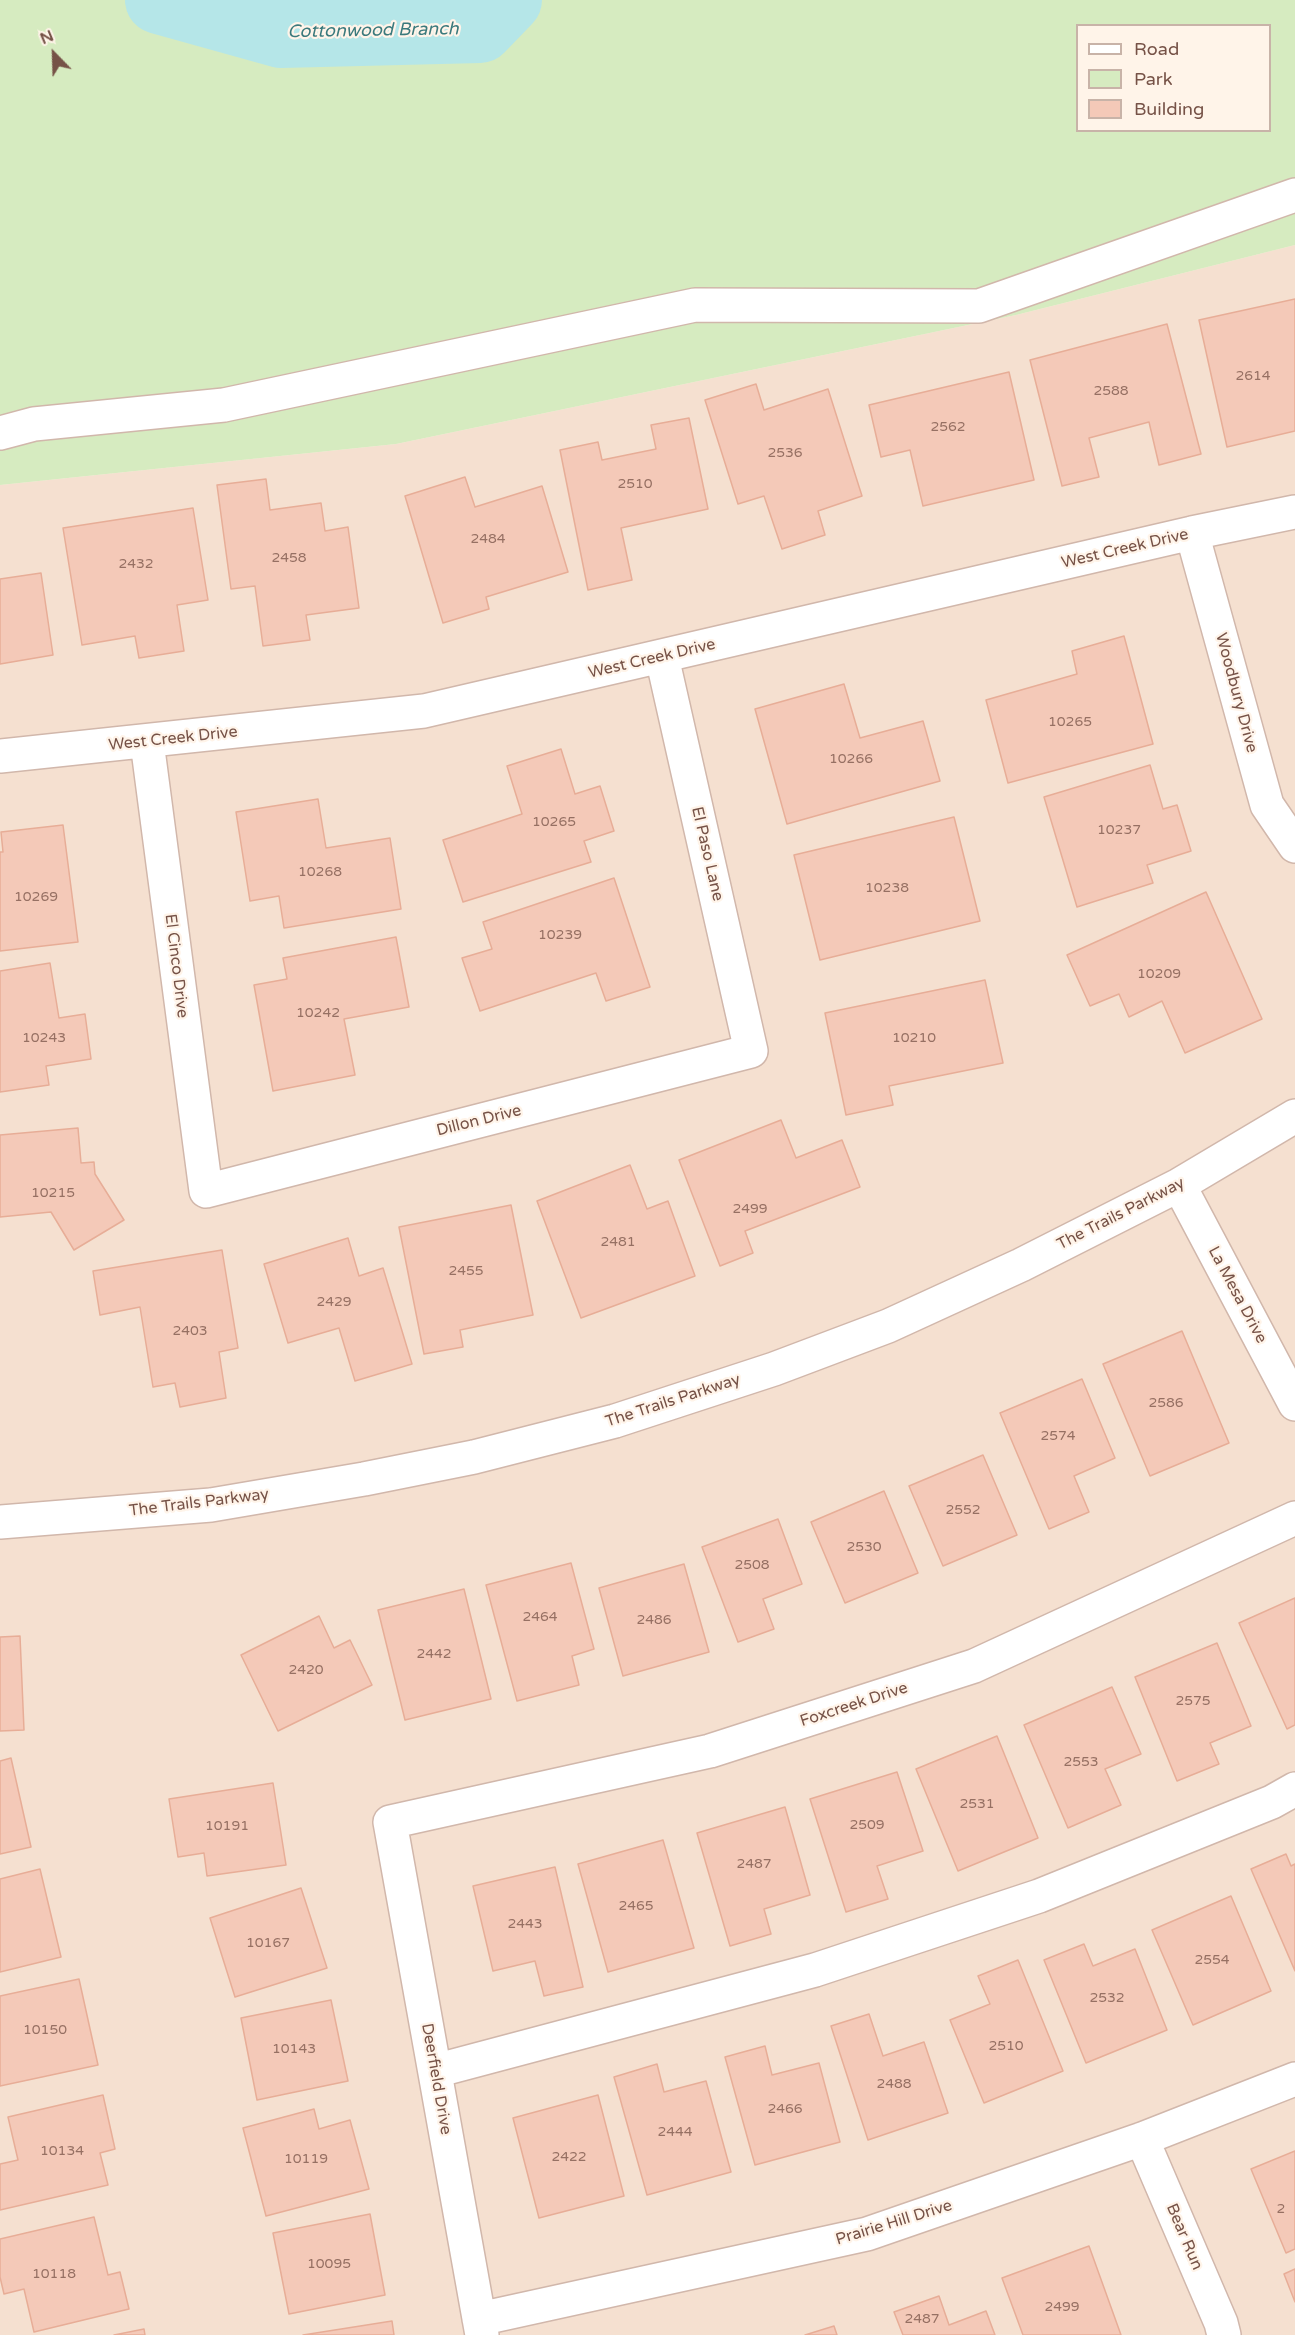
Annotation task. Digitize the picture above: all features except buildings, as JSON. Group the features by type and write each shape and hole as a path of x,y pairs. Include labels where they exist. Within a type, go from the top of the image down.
{"street":[{"path":"0,433 34,424 224,405 695,305 979,306 1295,195"},
{"name":"West Creek Drive","path":"0,756 424,711 1192,533 1295,512"},
{"name":"Woodbury Drive","path":"1192,533 1267,805 1295,846"},
{"name":"El Paso Lane","path":"662,657 752,1050"},
{"name":"El Cinco Drive","path":"147,742 206,1191"},
{"name":"Dillon Drive","path":"206,1191 752,1050"},
{"name":"The Trails Parkway","path":"0,1522 211,1505 364,1479 474,1457 615,1421 774,1369 888,1326 1021,1265 1179,1185 1295,1116"},
{"name":"La Mesa Drive","path":"1179,1185 1295,1404"},
{"name":"Foxcreek Drive","path":"390,1822 710,1752 974,1666 1295,1518"},
{"path":"435,2071 815,1970 1039,1896 1272,1802 1295,1789"},
{"name":"Deerfield Drive","path":"390,1822 481,2327"},
{"name":"Prairie Hill Drive","path":"481,2327 867,2234 1142,2139 1295,2079"},
{"name":"Bear Run","path":"1142,2139 1221,2323 1224,2335"}],"shaded area":[{"path":"1295,245 1295,2335 0,2335 0,485 396,444 1016,315"}],"green space":[{"path":"0,0 1295,0 1295,245 1016,315 396,444 0,485"}],"waterway":[{"name":"Cottonwood Branch","path":"159,0 281,34 480,29 508,0"}]}
